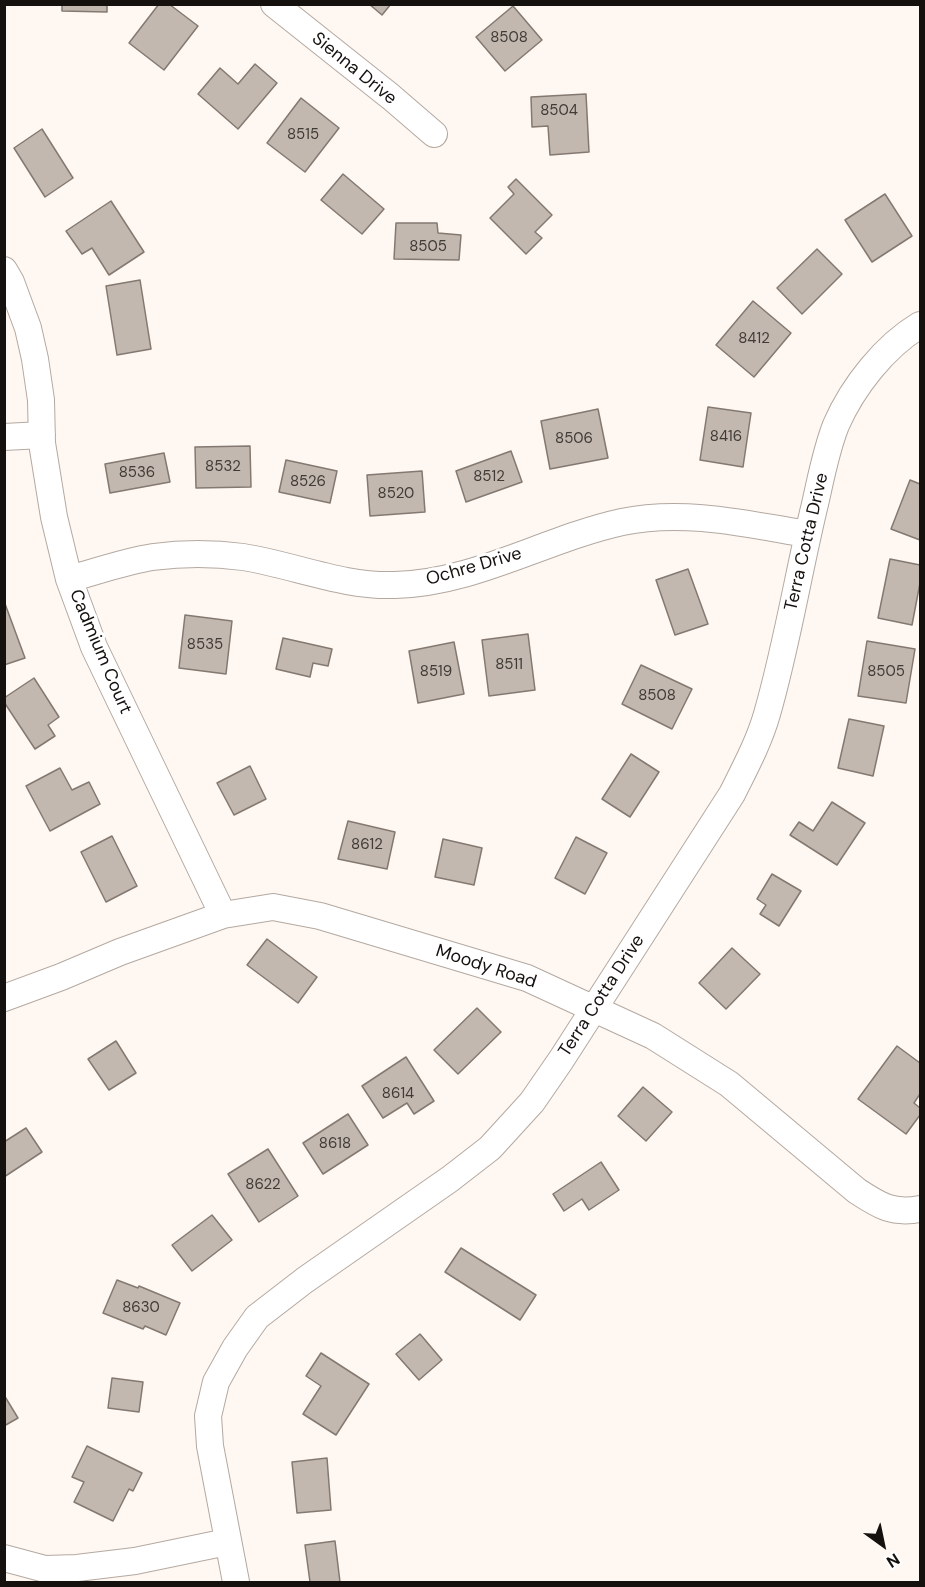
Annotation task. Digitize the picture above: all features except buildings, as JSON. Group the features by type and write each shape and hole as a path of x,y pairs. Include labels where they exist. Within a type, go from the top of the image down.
{"street":[{"name":"Sienna Drive","path":"274,4 434,134"},
{"name":"Cadmium Court","path":"4,270 11,282 28,328 35,359 41,400 42,435 54,517 69,579 94,647 223,915"},
{"name":"Terra Cotta Drive","path":"236,1582 210,1446 208,1416 216,1382 235,1347 257,1317 490,1148 532,1102 732,794 756,747 767,715 829,444 844,408 867,373 886,352 921,325"},
{"path":"4,437 42,435"},
{"name":"Ochre Drive","path":"69,579 150,557 220,555 245,558 358,583 394,585 432,582 473,572 560,541 621,522 640,519 681,516 724,520 807,534"},
{"name":"Moody Road","path":"4,998 61,978 120,952 223,915 273,907 320,916 527,978 653,1036 729,1084 857,1191 878,1205 904,1212 921,1209"},
{"path":"4,1558 45,1569 76,1568 135,1561 227,1542"}]}
